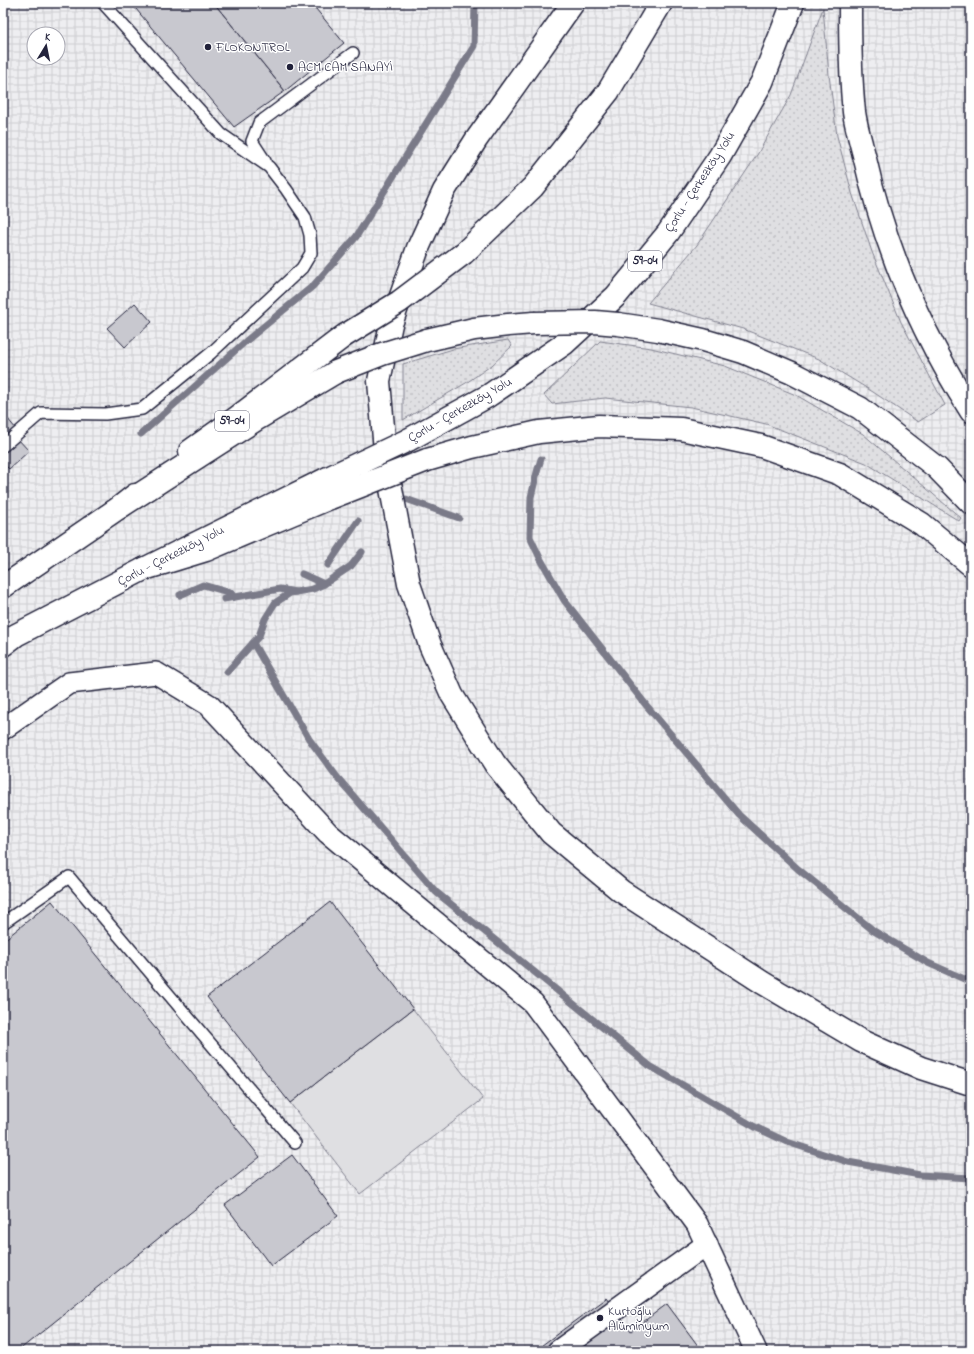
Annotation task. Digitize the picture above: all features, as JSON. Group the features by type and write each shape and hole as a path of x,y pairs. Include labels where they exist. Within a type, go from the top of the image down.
{"main road":[{"path":"573,3 476,140 444,191 418,248 391,324 379,381 386,462 409,584 430,645 452,695 495,764 551,833 621,891 763,983 861,1041 921,1068 971,1084"},
{"name":"59-04","path":"3,587 120,507 199,444 235,419 344,336 399,302 464,253 538,181 608,92 661,3"},
{"name":"Çorlu - Çerkezköy Yolu","path":"3,645 16,635 144,569 206,550 329,488 408,440 488,396 564,344 616,296 668,233 720,156 762,82 793,3"},
{"path":"850,3 850,65 854,113 869,177 885,232 917,313 950,378 971,411"},
{"path":"120,507 257,419 336,372 382,354 427,340 474,329 534,323 595,322 658,330 703,340 743,352 792,373 860,408 937,468 971,503"},
{"path":"329,488 427,460 539,432 599,426 681,429 760,446 840,474 922,524 971,565"}],"street":[{"path":"3,729 69,683 156,673 209,705 328,833 533,1003 697,1224 756,1351"},
{"path":"558,1351 707,1244"}],"lane":[{"path":"104,3 221,134 269,167"},
{"path":"3,446 41,413 105,414 142,409 211,353 302,268 311,252 310,235 305,217 252,141 260,123 353,53"},
{"path":"3,923 69,877 295,1143"}],"shaded area":[{"path":"3,3 971,3 971,1351 3,1351"},
{"path":"823,8 829,75 837,136 852,193 872,252 901,322 945,405 918,422 819,359 743,329 648,303 697,245 757,155 791,95"},
{"path":"508,340 512,346 492,365 466,383 403,420 403,364 453,349"},
{"path":"600,341 651,348 725,366 796,395 863,434 961,518 959,521 866,463 766,424 691,407 605,398 552,404 544,395"},
{"path":"413,1009 483,1099 360,1194 290,1103"}],"building":[{"name":"FLOKONTROL","path":"131,3 214,3 285,91 234,127"},
{"name":"ACM CAM SANAYİ","path":"214,3 311,3 344,43 285,91"},
{"path":"135,303 152,322 125,347 107,328"},
{"path":"3,413 16,429 3,440"},
{"path":"17,438 29,451 9,469 3,463 3,450"},
{"path":"52,901 260,1157 18,1351 3,1351 3,941"},
{"path":"330,902 413,1009 290,1103 207,997"},
{"path":"292,1155 338,1216 271,1266 225,1205"},
{"name":"Kurtoğlu Alüminyum","path":"606,1298 631,1331 667,1304 702,1351 534,1351"}],"waterway":[{"path":"141,434 246,341 313,286 356,237 474,46 475,3"},
{"path":"541,459 531,497 530,537 564,600 646,705 739,815 798,869 874,931 928,963 971,982"},
{"path":"406,499 459,518"},
{"path":"328,565 358,521"},
{"path":"302,574 324,584 351,566 362,552"},
{"path":"227,672 259,636 265,619 275,603 290,593 313,589 324,584"},
{"path":"180,595 203,585 231,593 234,597"},
{"path":"224,599 280,589 295,592"},
{"path":"253,643 309,739 337,777 436,892 650,1066 755,1127 787,1142 848,1162 920,1175 971,1178"}],"place":[{"name":"FLOKONTROL","path":"208,47"},
{"name":"ACM CAM SANAYİ","path":"290,67"},
{"name":"Kurtoğlu Alüminyum","path":"600,1318"}]}
